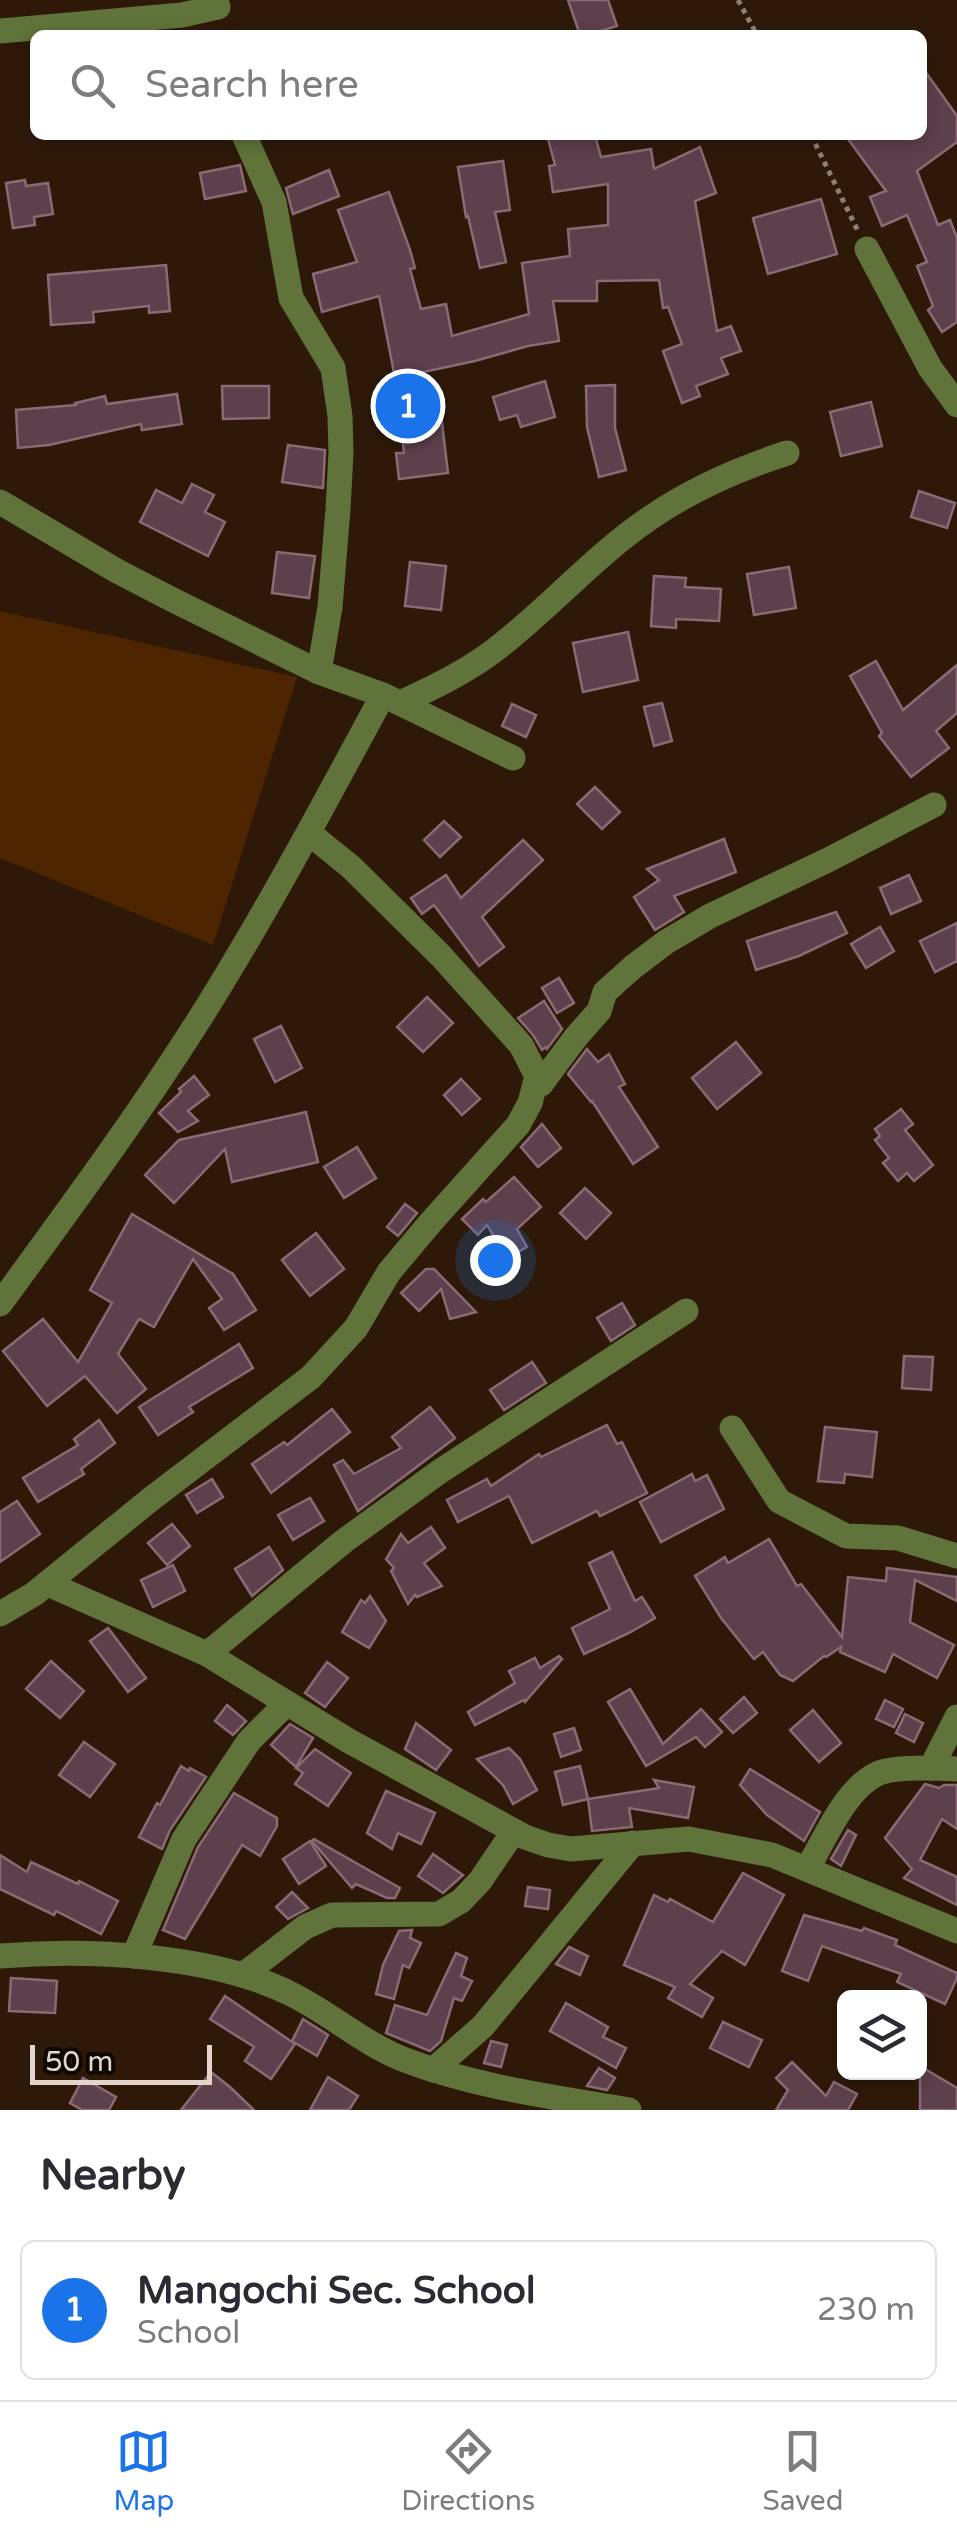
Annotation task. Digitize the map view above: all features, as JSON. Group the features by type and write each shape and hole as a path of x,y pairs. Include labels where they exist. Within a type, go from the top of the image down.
{"street":[{"path":"0,31 182,16 221,4 218,30"},
{"path":"246,140 274,202 291,298 333,368 340,416 338,509 330,606 319,672"},
{"path":"867,249 930,368 957,405"},
{"path":"0,1304 149,1096 260,921 308,833 392,699 457,674 504,644 616,543 674,502 734,470 787,453"},
{"path":"0,502 117,572 319,672 360,684 513,758"},
{"path":"542,1084 600,1011 605,992 666,942 710,916 934,805"},
{"path":"308,833 351,867 442,956 522,1045 542,1084"},
{"path":"0,1614 48,1584 332,1356 356,1328 389,1272 518,1125 530,1104 536,1080 542,1084"},
{"path":"207,1654 344,1541 439,1472 686,1312"},
{"path":"732,1428 779,1502 846,1536 898,1538 957,1556"},
{"path":"48,1584 207,1654 349,1741 514,1831 548,1845 570,1849 689,1839 752,1850 957,1931"},
{"path":"134,1956 184,1839 249,1742 287,1703"},
{"path":"807,1869 854,1790 880,1772 944,1768 957,1717"},
{"path":"242,1975 332,1914 438,1914 460,1902 480,1881 514,1831"},
{"path":"433,2070 483,2026 633,1843"},
{"path":"0,1956 134,1956 242,1975 290,1993 385,2051 433,2070 513,2090 628,2110"}],"path":[{"path":"738,0 754,30"},
{"path":"813,140 867,249"}],"shaded area":[{"path":"0,611 297,677 213,945 0,858"}],"building":[{"path":"568,0 608,0 617,26 578,30"},
{"path":"927,74 957,116 957,142 917,171 938,225 950,220 957,238 957,322 942,332 928,310 933,306 917,266 927,262 907,215 882,226 870,197 886,191 849,140 927,140"},
{"path":"548,140 596,140 601,157 651,149 654,169 700,147 716,193 695,201 717,331 731,326 741,351 721,358 728,374 696,386 700,396 682,403 663,351 682,344 668,307 663,308 659,280 597,281 597,301 553,301 559,341 395,378 379,296 322,312 313,274 357,262 338,210 389,192 415,268 410,269 421,309 446,304 452,336 529,314 522,263 570,256 568,229 608,225 608,184 553,192 549,166 555,165"},
{"path":"503,161 510,210 495,212 506,262 480,268 458,167"},
{"path":"240,165 246,191 205,199 200,173"},
{"path":"329,170 339,196 293,214 286,188"},
{"path":"25,180 26,186 48,183 53,214 34,217 35,225 13,228 6,183"},
{"path":"821,199 837,254 768,274 753,218"},
{"path":"166,265 170,311 149,313 149,306 93,312 94,322 51,325 48,275"},
{"path":"545,381 555,417 521,427 517,415 500,420 493,397"},
{"path":"615,385 615,428 626,470 599,477 587,427 586,386"},
{"path":"222,386 269,386 269,418 223,419"},
{"path":"177,394 182,424 142,430 141,424 18,448 16,410 76,405 105,396 107,404"},
{"path":"871,402 882,446 841,456 830,412"},
{"path":"441,414 448,473 399,479 396,453 404,453 400,418"},
{"path":"288,445 325,450 323,488 282,482"},
{"path":"192,484 214,495 205,512 225,522 208,556 140,522 156,490 182,503"},
{"path":"919,491 955,503 947,528 911,517"},
{"path":"277,552 315,556 309,598 272,593"},
{"path":"410,562 446,566 441,610 405,606"},
{"path":"789,567 796,608 754,615 747,574"},
{"path":"654,576 686,578 685,587 721,589 719,621 676,619 676,628 651,626"},
{"path":"628,632 638,680 583,692 573,643"},
{"path":"876,661 903,710 957,665 957,713 936,731 949,748 911,777 879,736 882,733 850,676"},
{"path":"662,703 672,741 654,746 644,707"},
{"path":"512,704 536,715 526,737 502,726"},
{"path":"595,787 620,812 602,829 577,804"},
{"path":"444,821 461,837 440,857 424,840"},
{"path":"724,839 736,872 674,896 684,912 655,930 634,897 659,880 647,869"},
{"path":"523,840 543,860 482,917 504,947 479,966 434,905 422,914 411,898 446,875 461,898"},
{"path":"909,875 921,901 891,914 880,888"},
{"path":"836,912 847,933 799,956 756,970 747,941"},
{"path":"957,923 957,961 935,972 920,941"},
{"path":"880,927 894,951 866,968 851,944"},
{"path":"559,978 574,1003 557,1013 542,988"},
{"path":"427,997 453,1023 423,1052 397,1027"},
{"path":"544,1001 562,1029 542,1050 518,1018"},
{"path":"281,1026 302,1068 275,1082 254,1039"},
{"path":"736,1042 761,1073 717,1109 692,1078"},
{"path":"587,1049 598,1062 609,1054 625,1084 619,1087 658,1147 633,1164 592,1101 568,1074"},
{"path":"194,1076 209,1095 188,1111 198,1121 178,1132 159,1113"},
{"path":"461,1079 480,1099 462,1115 444,1095"},
{"path":"901,1109 913,1124 905,1130 933,1165 914,1181 907,1173 898,1181 883,1163 889,1158 875,1140 880,1136 875,1129"},
{"path":"306,1112 318,1162 232,1182 225,1149 174,1203 145,1175 179,1140"},
{"path":"542,1124 561,1148 538,1167 521,1147"},
{"path":"357,1147 376,1178 344,1198 324,1167"},
{"path":"514,1177 541,1207 517,1229 527,1247 507,1258 487,1225 478,1235 462,1219"},
{"path":"585,1188 611,1213 586,1239 560,1213"},
{"path":"405,1204 417,1213 398,1236 387,1227"},
{"path":"132,1214 233,1274 256,1310 224,1330 209,1308 222,1299 193,1259 154,1327 139,1319 118,1354 146,1389 117,1413 85,1376 47,1406 3,1351 43,1319 78,1362 112,1303 90,1290"},
{"path":"316,1233 344,1269 310,1296 282,1260"},
{"path":"426,1269 434,1269 476,1312 450,1319 441,1289 419,1311 401,1293"},
{"path":"622,1303 635,1325 611,1341 597,1318"},
{"path":"239,1344 253,1368 189,1407 193,1412 158,1435 139,1407"},
{"path":"904,1356 933,1357 931,1390 902,1388"},
{"path":"532,1362 546,1383 504,1410 490,1390"},
{"path":"430,1407 455,1438 358,1511 334,1465 343,1460 354,1474 401,1448 392,1437"},
{"path":"332,1409 350,1432 271,1493 252,1464 284,1442 287,1445"},
{"path":"99,1420 115,1443 81,1469 84,1474 38,1502 23,1478 78,1445 74,1439"},
{"path":"607,1425 617,1444 622,1442 647,1493 600,1516 597,1511 532,1543 509,1496 458,1522 447,1500 487,1479 491,1486 539,1454 541,1457"},
{"path":"825,1427 877,1432 872,1477 845,1474 844,1483 818,1481"},
{"path":"692,1474 695,1481 707,1475 724,1509 661,1542 640,1502"},
{"path":"212,1479 223,1497 197,1513 186,1495"},
{"path":"310,1498 324,1521 293,1540 278,1515"},
{"path":"17,1501 40,1534 0,1562 0,1512"},
{"path":"172,1524 190,1546 167,1565 148,1543"},
{"path":"431,1527 445,1548 424,1563 442,1586 415,1595 408,1604 391,1571 394,1568 386,1559 401,1534 408,1543"},
{"path":"769,1539 797,1586 801,1584 842,1637 848,1577 886,1581 887,1568 957,1577 957,1601 915,1580 910,1622 954,1645 937,1678 893,1654 885,1672 840,1652 841,1647 793,1681 780,1675 763,1652 754,1659 721,1618 695,1576 725,1557 728,1563"},
{"path":"269,1547 283,1570 252,1596 235,1569"},
{"path":"612,1552 635,1601 642,1597 655,1618 584,1654 572,1628 610,1609 589,1563"},
{"path":"173,1565 185,1591 153,1607 141,1580"},
{"path":"370,1596 386,1621 369,1648 342,1632 361,1600 365,1603"},
{"path":"108,1628 146,1678 128,1692 90,1641"},
{"path":"559,1656 562,1659 525,1702 475,1725 468,1712 515,1683 509,1671 535,1658 540,1668"},
{"path":"51,1661 84,1691 60,1718 26,1689"},
{"path":"327,1662 348,1678 325,1707 305,1693"},
{"path":"630,1689 663,1744 701,1709 722,1732 705,1747 696,1737 646,1766 608,1702"},
{"path":"744,1697 757,1713 733,1733 720,1719"},
{"path":"885,1700 903,1709 894,1727 876,1719"},
{"path":"227,1705 246,1721 233,1735 215,1721"},
{"path":"813,1710 841,1743 819,1762 790,1730"},
{"path":"905,1714 923,1723 914,1742 896,1733"},
{"path":"416,1723 451,1750 436,1770 405,1749"},
{"path":"290,1724 313,1738 296,1767 271,1745"},
{"path":"574,1728 581,1750 561,1757 554,1734"},
{"path":"84,1742 115,1764 90,1797 59,1775"},
{"path":"509,1748 520,1759 537,1790 513,1804 503,1785 477,1759"},
{"path":"315,1749 351,1773 328,1806 295,1784 303,1773 296,1768"},
{"path":"181,1766 206,1777 170,1830 162,1849 139,1837"},
{"path":"580,1766 588,1799 563,1805 555,1772"},
{"path":"750,1769 820,1812 804,1841 767,1815 740,1785"},
{"path":"654,1780 694,1787 688,1818 629,1808 632,1827 592,1831 588,1799 659,1788"},
{"path":"925,1784 939,1788 957,1785 957,1829 942,1819 920,1860 957,1877 957,1905 904,1878 912,1869 885,1838"},
{"path":"386,1791 435,1813 421,1844 398,1833 392,1849 367,1833"},
{"path":"234,1793 277,1818 277,1826 260,1856 242,1845 185,1939 163,1930 198,1847"},
{"path":"848,1830 856,1835 841,1866 831,1859"},
{"path":"314,1839 400,1888 395,1898 356,1884 352,1888"},
{"path":"310,1841 326,1866 299,1884 283,1859"},
{"path":"433,1854 463,1875 443,1893 418,1876"},
{"path":"0,1855 27,1872 31,1862 118,1901 101,1934 0,1889"},
{"path":"743,1873 784,1895 745,1965 722,1951 690,1984 713,1998 702,2017 668,1998 675,1987 624,1965 654,1895 668,1902 670,1899 713,1922"},
{"path":"528,1887 550,1890 548,1909 525,1906"},
{"path":"292,1892 308,1908 288,1919 276,1907"},
{"path":"804,1915 862,1931 864,1928 897,1940 895,1945 957,1973 957,1978 945,2004 927,1996 927,1990 914,1990 897,1982 901,1974 822,1946 808,1981 782,1971"},
{"path":"412,1930 410,1938 421,1943 409,1968 403,1965 394,1999 376,1994 383,1965 399,1931"},
{"path":"569,1947 588,1956 580,1975 556,1964"},
{"path":"456,1953 467,1958 461,1976 472,1981 462,2001 454,1998 441,2041 430,2051 386,2033 395,2005 427,2015"},
{"path":"11,1978 57,1981 55,2013 9,2011"},
{"path":"225,1996 295,2044 271,2079 245,2061 254,2047 210,2019"},
{"path":"566,2003 608,2027 603,2037 626,2048 616,2068 550,2031"},
{"path":"303,2019 328,2035 317,2056 292,2041"},
{"path":"723,2022 762,2040 749,2067 710,2048"},
{"path":"491,2041 507,2045 501,2067 484,2063"},
{"path":"792,2062 826,2096 834,2082 857,2094 848,2110 776,2110 788,2090 776,2078"},
{"path":"599,2068 615,2078 607,2090 587,2086"},
{"path":"927,2070 957,2088 957,2110 920,2110 920,2080 927,2080"},
{"path":"211,2072 230,2087 254,2110 181,2110"},
{"path":"328,2077 358,2096 349,2110 310,2110"},
{"path":"83,2078 116,2097 109,2110 82,2110 70,2103"}],"place":[{"name":"Mangochi Sec. School","path":"408,406"}]}
